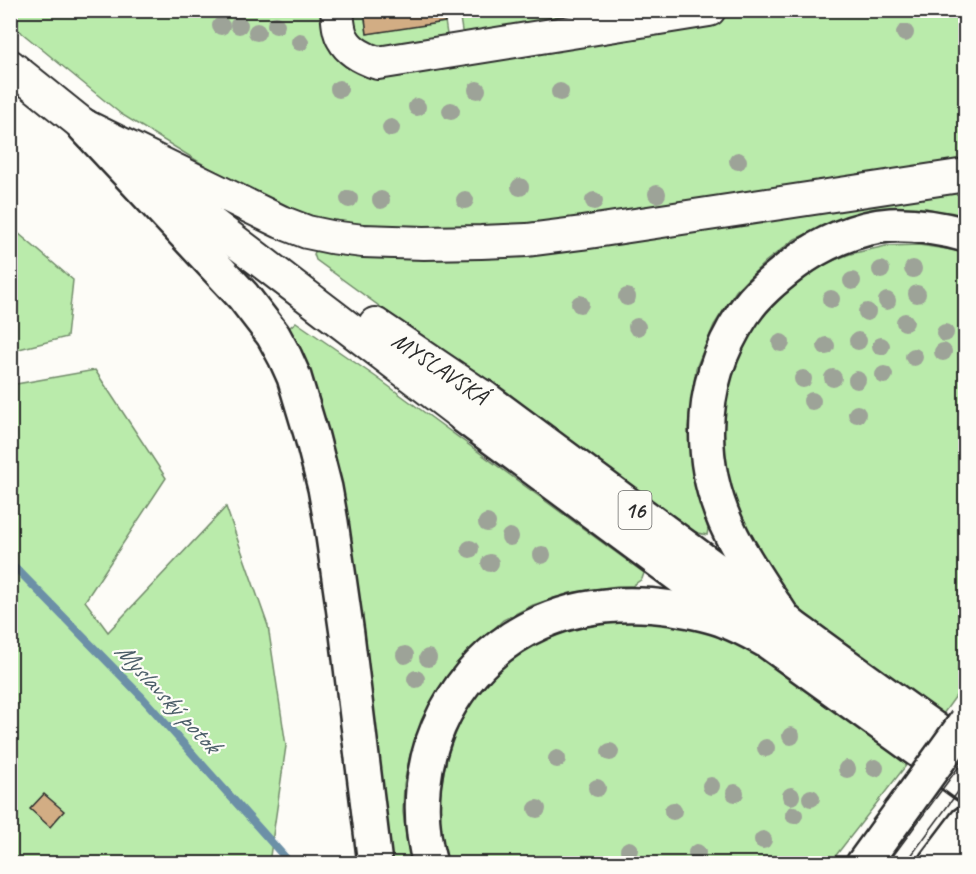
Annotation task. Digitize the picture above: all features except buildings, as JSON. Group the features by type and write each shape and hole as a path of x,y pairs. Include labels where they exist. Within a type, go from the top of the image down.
{"highway":[{"path":"84,126 243,296 273,336 294,378 312,437 331,522 375,864"},
{"path":"430,864 423,831 422,791 426,760 438,727 453,698 469,677 489,655 516,635 548,618 581,609 615,605 643,605 684,610 710,615 740,626 777,631 762,586 738,548 722,516 708,461 706,414 709,397 723,350 743,312 770,284 802,258 821,246 864,229 888,225 913,225 966,235"},
{"name":"MYSLAVSKÁ","path":"474,407 777,631"},
{"name":"16","path":"777,631 966,752"},
{"name":"16","path":"777,631 966,785"},
{"path":"863,864 966,722"},
{"path":"941,856 966,822"}],"street":[{"path":"337,10 342,38 358,54 378,63 709,10"},
{"name":"MYSLAVSKÁ","path":"10,66 84,126 474,407"},
{"path":"84,126 281,222 323,236 363,241 424,243 527,240 966,175"}],"green space":[{"path":"11,10 334,11 358,54 711,11 965,11 965,164 594,221 410,231 308,220 230,181 121,114 11,24"},
{"path":"345,11 364,11 367,34 445,21 449,48 362,50"},
{"path":"459,11 665,11 464,44"},
{"path":"965,187 965,217 926,208 885,211 838,221 795,239 765,262 736,291 714,325 696,368 688,427 693,479 708,529 707,535 684,526 592,461 316,260 314,254 316,250"},
{"path":"11,227 73,280 67,337 11,351"},
{"path":"919,245 965,254 966,682 943,714 792,604 758,556 735,504 728,474 723,433 725,396 739,354 757,318 775,300 802,278 827,263 850,254 886,246"},
{"path":"296,322 376,377 644,573 642,579 632,586 570,593 533,605 503,620 454,668 435,696 410,755 404,784 403,812 412,863 390,863 304,369 289,328"},
{"path":"95,370 166,478 85,601 108,632 226,507 268,626 286,746 269,863 11,864 11,385"},
{"path":"653,620 706,627 771,660 908,763 830,863 449,864 441,836 439,810 442,783 456,732 479,691 511,659 530,646 552,636 594,623"}],"waterway":[{"name":"Myslavský potok","path":"10,562 140,695 291,864"}],"tram line":[{"path":"887,864 966,757"},
{"path":"905,864 966,781"}]}
